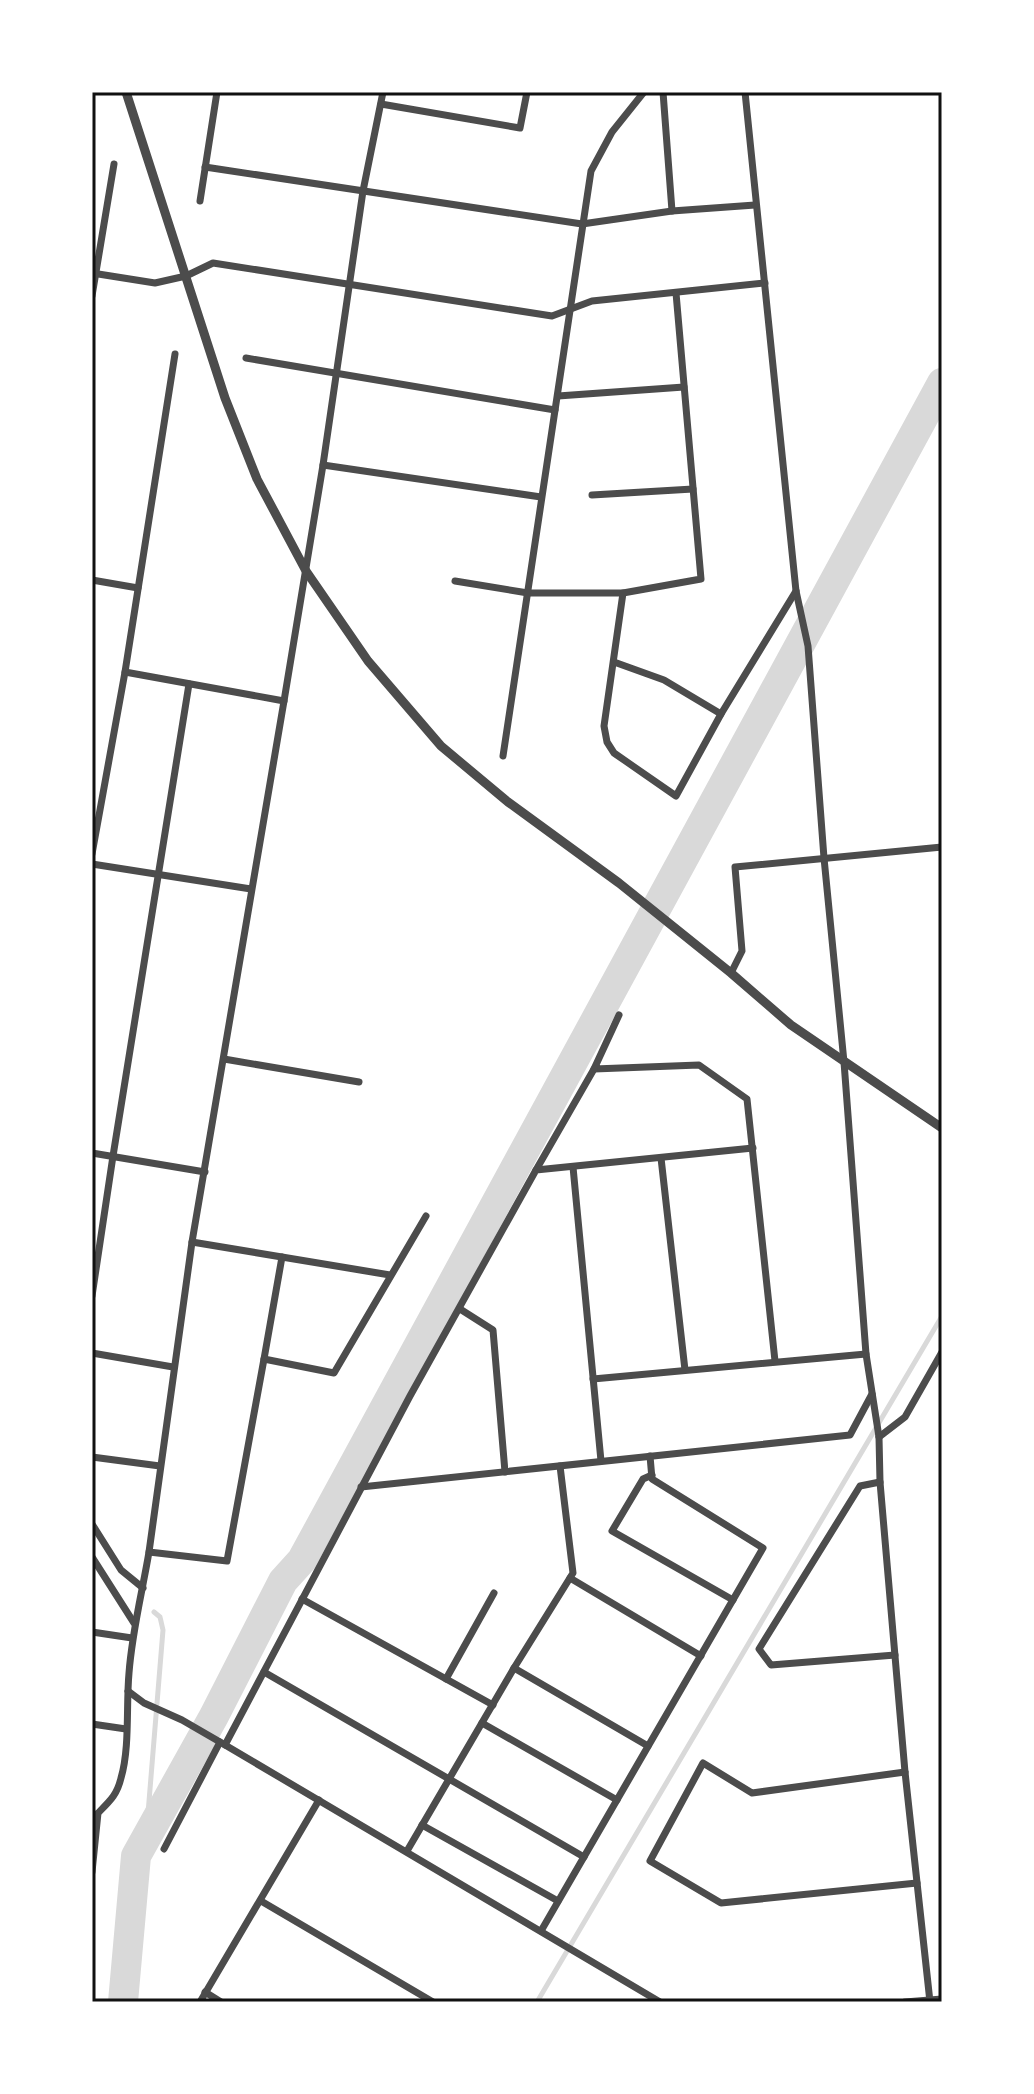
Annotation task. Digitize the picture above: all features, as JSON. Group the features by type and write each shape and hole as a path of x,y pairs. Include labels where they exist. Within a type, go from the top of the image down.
{"street":[{"path":"126,92 225,398 257,479 306,571 368,661 441,746 508,802 619,883 791,1025 942,1128"},
{"path":"200,201 217,92"},
{"path":"92,1872 95,1812 115,1796 122,1776 132,1638 149,1552 192,1242 306,571 363,191 383,92"},
{"path":"381,104 520,128 527,92"},
{"path":"503,756 591,171 612,132 644,92"},
{"path":"663,92 672,211"},
{"path":"745,92 796,591 808,646 866,1354 879,1437 880,1482 905,1772 930,2001"},
{"path":"92,296 114,164"},
{"path":"205,167 582,224 672,211 755,205"},
{"path":"94,273 155,283 186,276 213,263 552,316 592,301 765,283"},
{"path":"455,581 528,593 623,593 701,579 676,293"},
{"path":"92,854 125,672 175,354"},
{"path":"246,358 555,410"},
{"path":"558,396 684,387"},
{"path":"323,465 541,497"},
{"path":"592,495 693,489"},
{"path":"92,580 138,588"},
{"path":"623,593 604,726 607,742 614,753 676,796 721,714 796,591"},
{"path":"614,662 664,680 721,714"},
{"path":"125,672 284,701"},
{"path":"92,1296 189,684"},
{"path":"731,973 742,951 735,867 942,847"},
{"path":"92,864 251,889"},
{"path":"164,1849 220,1742 264,1672 361,1487 594,1069 619,1015"},
{"path":"224,1059 359,1082"},
{"path":"594,1069 699,1065 747,1099 775,1361"},
{"path":"536,1170 753,1148"},
{"path":"92,1153 205,1172"},
{"path":"661,1158 685,1370"},
{"path":"573,1167 601,1461"},
{"path":"264,1359 334,1373 426,1216"},
{"path":"192,1242 390,1275"},
{"path":"149,1552 227,1561 282,1257"},
{"path":"460,1309 493,1330 505,1472"},
{"path":"879,1437 905,1417 942,1352"},
{"path":"92,1353 173,1367"},
{"path":"593,1379 866,1354"},
{"path":"361,1487 850,1435 872,1393"},
{"path":"541,1931 763,1548 652,1479 650,1456"},
{"path":"92,1457 160,1466"},
{"path":"407,1851 573,1573 560,1466"},
{"path":"652,1475 643,1479 612,1531 733,1600"},
{"path":"880,1482 860,1486 759,1649 771,1665 895,1655"},
{"path":"92,1524 121,1570 143,1588"},
{"path":"92,1557 134,1624"},
{"path":"570,1578 701,1656"},
{"path":"446,1679 494,1593"},
{"path":"302,1599 493,1705"},
{"path":"92,1632 132,1638"},
{"path":"514,1668 648,1746"},
{"path":"264,1672 584,1857"},
{"path":"128,1691 407,1851 660,2002"},
{"path":"482,1723 617,1800"},
{"path":"92,1724 126,1729"},
{"path":"905,1772 752,1793 703,1763 650,1861 721,1903 917,1883"},
{"path":"200,2002 319,1800"},
{"path":"422,1825 558,1901"},
{"path":"261,1901 433,2002"},
{"path":"205,1992 221,2002"},
{"path":"905,2002 942,1999"}],"waterway":[{"path":"123,2002 136,1856 214,1716 283,1581 302,1560 942,383"},
{"path":"537,2002 942,1316"},
{"path":"146,1838 163,1630 160,1617 154,1612"}]}
